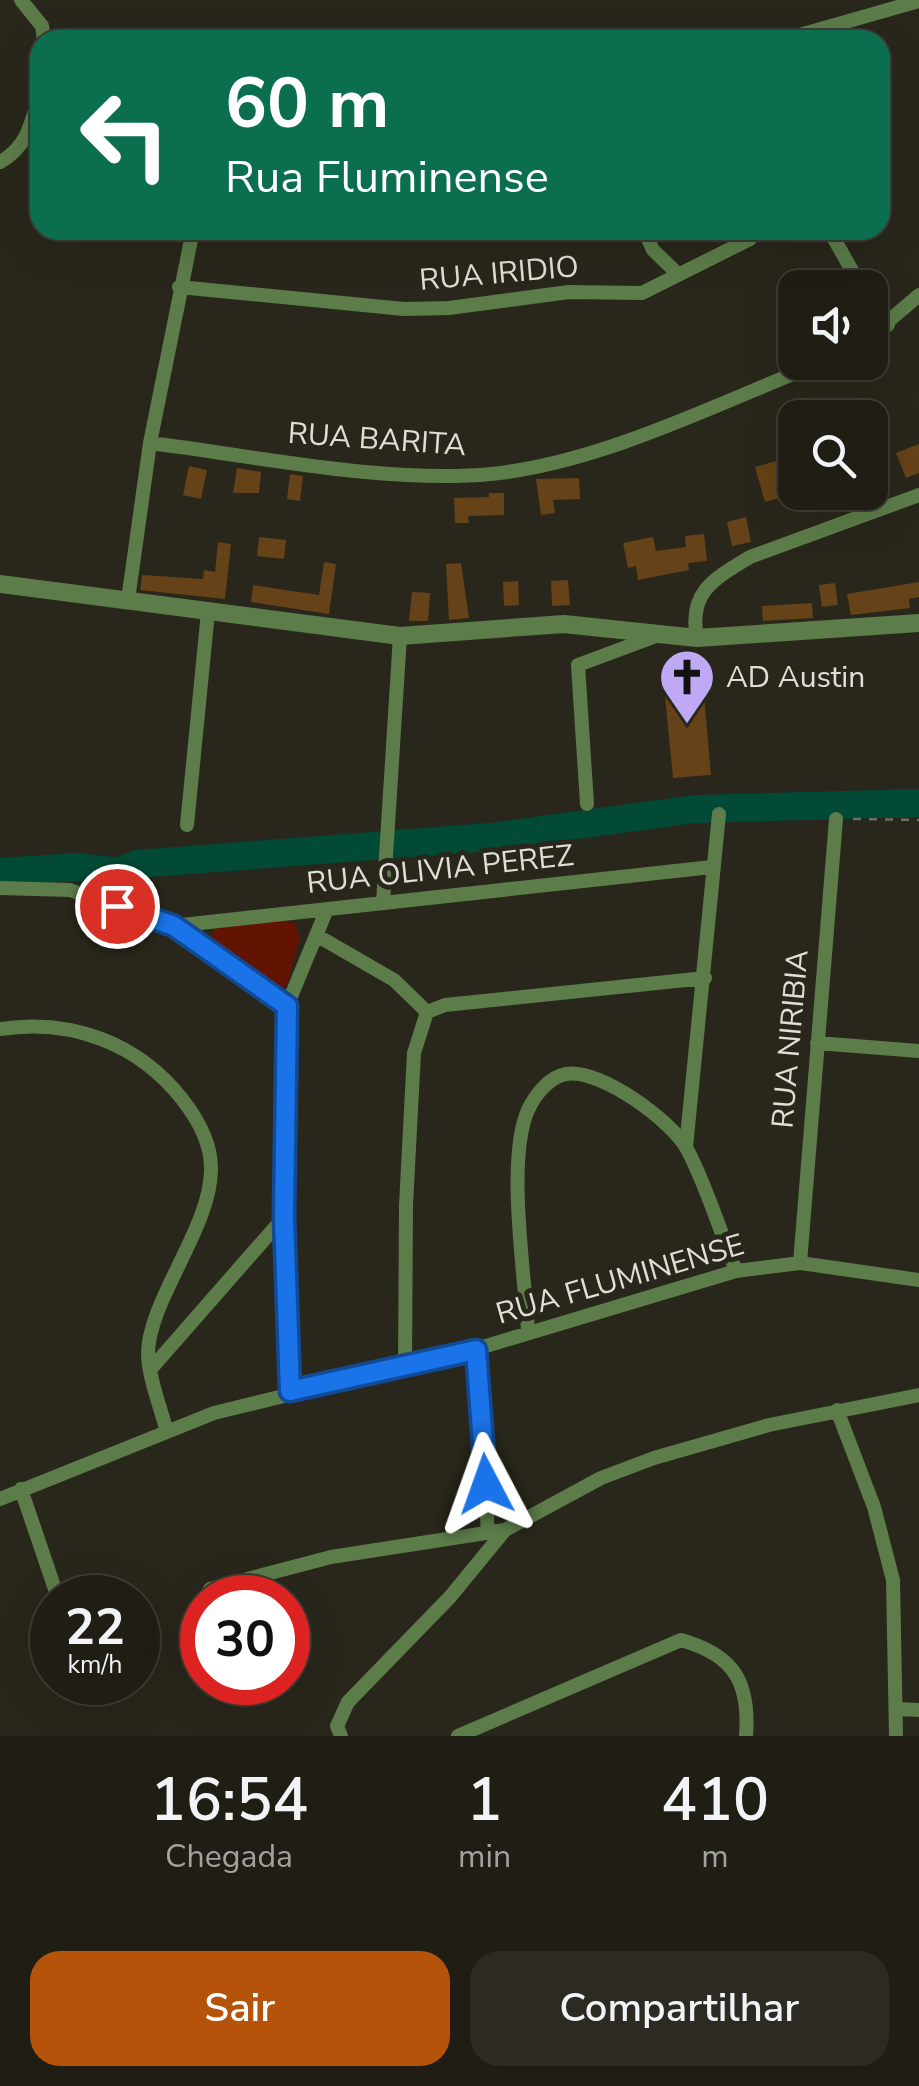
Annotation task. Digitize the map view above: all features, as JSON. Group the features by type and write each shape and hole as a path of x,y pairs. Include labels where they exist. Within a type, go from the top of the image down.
{"street":[{"path":"21,0 43,30"},
{"path":"817,30 919,1"},
{"path":"0,162 19,150 30,128"},
{"path":"128,600 150,443 191,240"},
{"path":"649,240 678,274"},
{"name":"RUA IRIDIO","path":"179,287 404,309 449,308 569,292 642,294 746,240"},
{"path":"835,240 852,270"},
{"path":"888,325 919,295"},
{"name":"RUA BARITA","path":"150,443 408,474 490,474 550,463 640,434 778,379"},
{"path":"697,638 692,615 697,601 724,572 750,556 919,495"},
{"path":"0,584 400,636 564,624 697,638 918,624"},
{"path":"187,825 208,612"},
{"path":"382,902 400,636"},
{"path":"587,804 578,664 656,636"},
{"path":"686,1147 719,814"},
{"name":"RUA NIRIBIA","path":"800,1263 836,819"},
{"name":"RUA OLIVIA PEREZ","path":"174,926 712,867"},
{"path":"0,888 70,890 174,926 287,1006"},
{"path":"290,1391 284,1217 287,1006 327,908"},
{"path":"316,934 394,980 427,1012"},
{"path":"427,1012 445,1005 705,978"},
{"path":"406,1364 406,1205 414,1053 427,1012"},
{"path":"0,1028 61,1028 103,1038 138,1056 169,1083 193,1112 209,1146 208,1197 150,1340 150,1370 166,1428"},
{"path":"816,1043 919,1051"},
{"path":"528,1332 518,1165 528,1108 543,1086 567,1074 591,1078 640,1104 686,1147 736,1270"},
{"path":"150,1370 284,1217"},
{"name":"RUA FLUMINENSE","path":"0,1499 166,1428 290,1391 476,1350 736,1270 800,1263 919,1280"},
{"path":"476,1350 488,1532"},
{"path":"263,1575 331,1557 505,1530 601,1478 654,1458 837,1410 919,1394"},
{"path":"837,1410 874,1506 893,1580 896,1736"},
{"path":"21,1489 50,1575"},
{"path":"341,1736 337,1726 348,1702 450,1597 505,1530"},
{"path":"458,1736 681,1640 712,1649 736,1673 748,1704 746,1736"},
{"path":"897,1709 919,1710"}],"path":[{"path":"836,819 919,820"}],"shaded area":[{"path":"288,920 296,925 300,938 287,985 281,989 214,952 208,942 215,928"}],"building":[{"path":"919,444 919,473 906,478 896,453"},
{"path":"778,461 778,498 765,502 755,467"},
{"path":"189,466 207,470 201,499 183,495"},
{"path":"237,468 261,472 259,493 233,493"},
{"path":"290,474 303,476 300,501 287,499"},
{"path":"579,478 580,499 553,500 555,513 541,515 536,479"},
{"path":"489,493 504,493 504,515 468,516 469,523 455,523 454,498 489,497"},
{"path":"746,517 751,542 732,546 727,522"},
{"path":"704,534 707,561 688,563 689,570 638,580 636,566 628,568 623,543 653,537 656,551 686,547 685,536"},
{"path":"259,537 286,540 284,559 257,556"},
{"path":"218,542 231,544 225,599 140,590 142,575 203,579 204,570 215,572"},
{"path":"324,562 336,564 329,614 251,602 253,585 319,595"},
{"path":"461,563 469,618 449,620 446,564"},
{"path":"568,580 570,605 552,606 551,581"},
{"path":"518,581 519,605 504,606 503,582"},
{"path":"919,582 919,597 909,599 910,608 851,615 847,594"},
{"path":"835,583 838,605 822,607 819,585"},
{"path":"412,592 430,593 428,621 409,621"},
{"path":"812,603 813,618 763,621 762,606"},
{"name":"AD Austin","path":"688,666 702,673 711,775 673,778 663,676"}],"waterway":[{"path":"0,872 77,867 118,872 137,864 491,837 695,809 919,803"}],"place":[{"name":"AD Austin","path":"687,726"}],"route":[{"path":"117,906 174,926 287,1006 284,1217 290,1391 476,1350 486,1484"}]}
